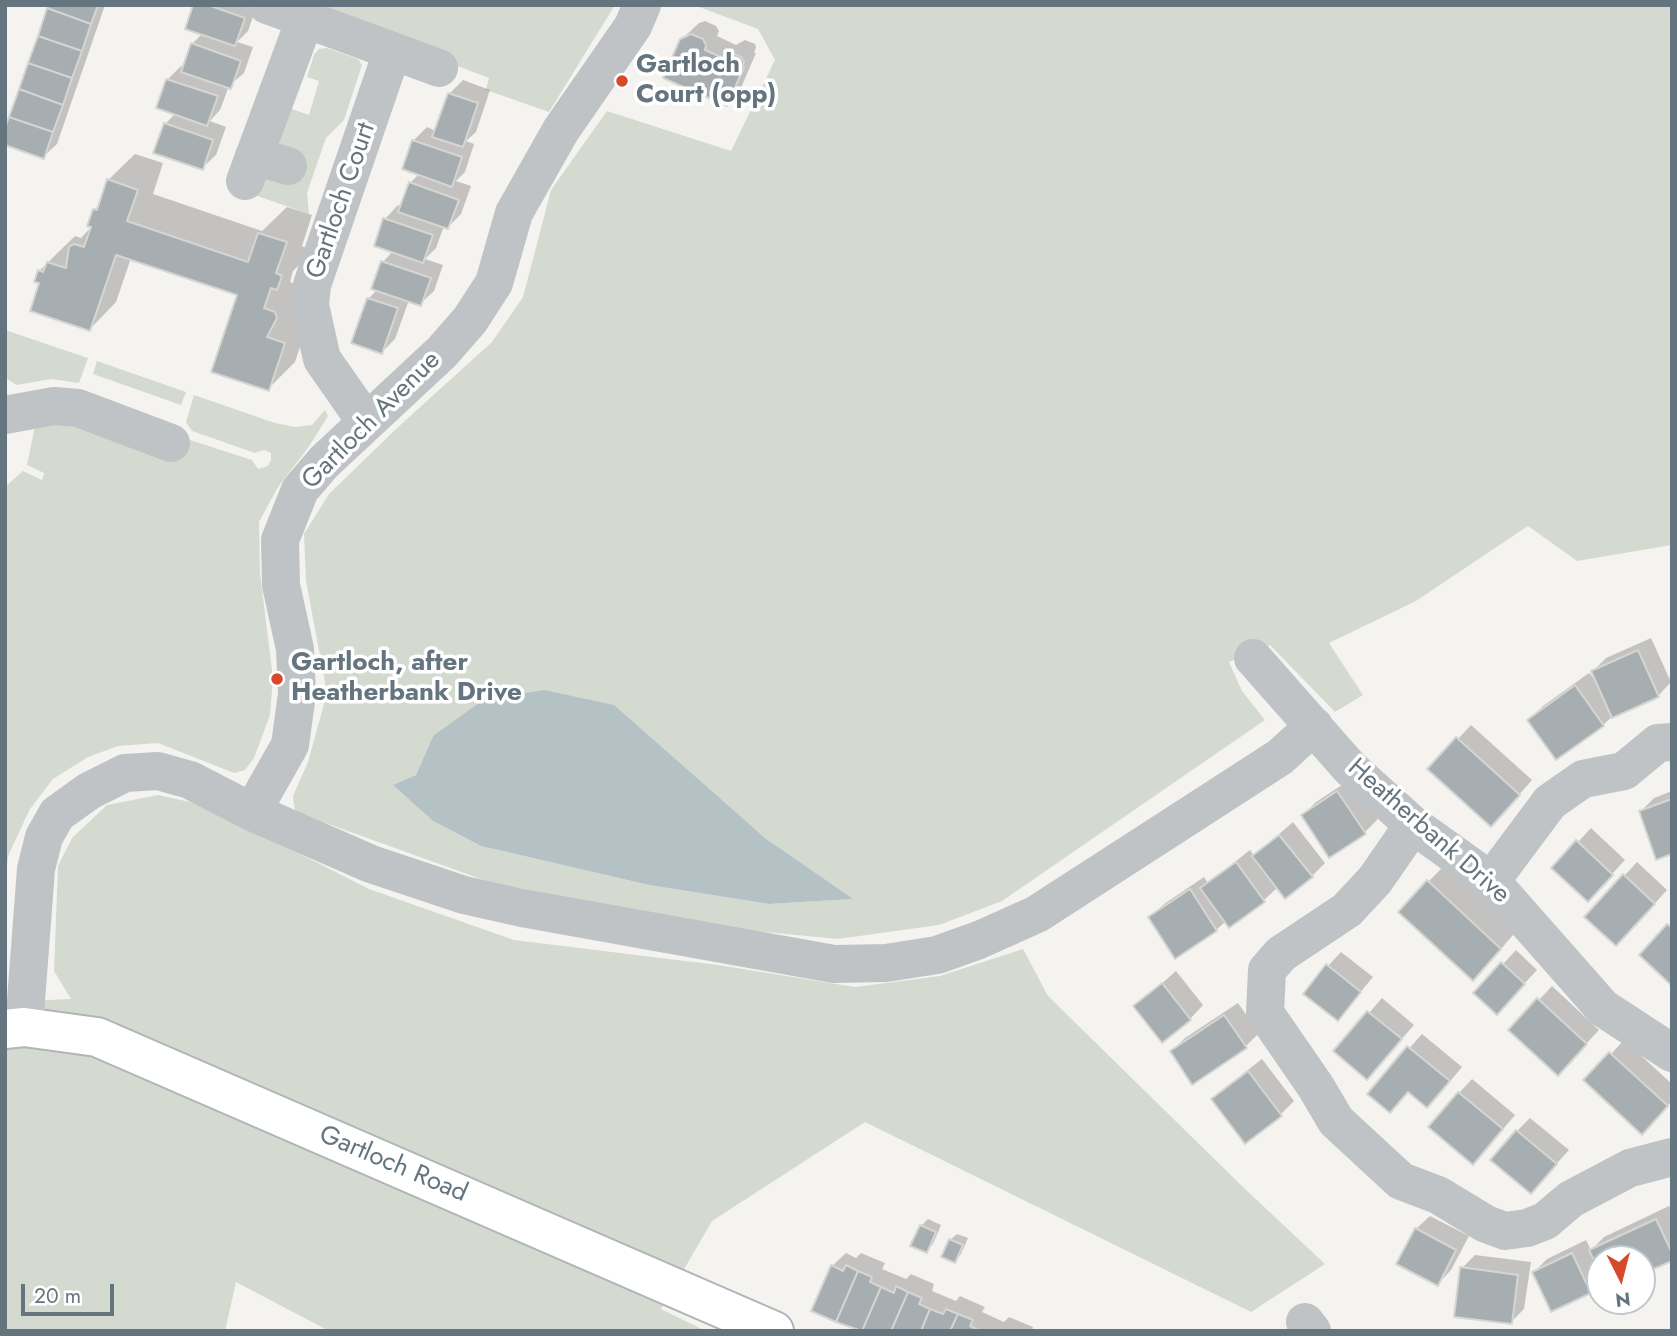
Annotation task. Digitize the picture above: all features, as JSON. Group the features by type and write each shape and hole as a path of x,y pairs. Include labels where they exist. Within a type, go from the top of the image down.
{"main road":[{"name":"Gartloch Road","path":"15,1028 97,1037 774,1331"}],"street":[{"path":"267,5 439,68"},
{"name":"Gartloch Avenue","path":"253,812 290,745 297,694 295,649 281,585 280,540 300,490 324,462 442,352 470,320 494,283 514,213 561,131 633,26 642,5"},
{"path":"263,168 305,19"},
{"name":"Gartloch Court","path":"366,422 322,359 310,305 312,285 392,52"},
{"path":"5,415 54,406 78,408 171,443"},
{"path":"5,425 5,435"},
{"name":"Heatherbank Drive","path":"1253,658 1350,768 1413,825 1492,881 1603,1008 1672,1053"},
{"path":"15,1028 36,869 44,837 57,814 89,791 125,773 158,771 190,779 253,812 371,864 464,895 522,908 834,964 886,963 937,955 1037,914 1280,757 1314,726"},
{"path":"1492,881 1550,802 1583,779 1624,771 1658,743 1672,742"},
{"path":"1413,825 1376,880 1347,910 1281,954 1267,970 1265,1013 1336,1121 1401,1181 1438,1195 1486,1224 1505,1231 1527,1228 1545,1221 1571,1199 1630,1168 1672,1157"}],"shaded area":[{"path":"297,5 615,5 549,112 486,90 489,78"},
{"path":"694,5 1672,5 1672,545 1577,561 1528,526 1416,601 1329,643 1363,695 1335,712 1270,645 1229,662 1242,691 1265,720 1002,901 939,925 838,939 712,927 489,882 295,812 293,796 308,762 327,693 306,581 304,534 329,494 492,342 523,297 551,190 607,111 731,151 775,60 758,29","holes":["433,736 703,786 765,838 852,899 769,904 649,885 481,846 433,821 394,785 416,775"]},
{"path":"327,48 358,59 362,65 344,120 326,138 307,193 309,214 229,186 278,151 286,107 309,115 319,81 307,77 314,55 319,49"},
{"path":"5,330 88,358 79,383 51,379 17,385 10,381 5,377"},
{"path":"97,361 186,392 181,405 93,374"},
{"path":"194,395 275,423 295,427 312,425 325,410 328,416 278,487 259,522 260,573 273,678 270,715 254,758 245,770 234,773 158,743 118,746 88,757 53,779 30,809 8,856 5,886 5,487 23,471 42,480 44,473 27,465 35,426 49,416 190,440 252,460 258,469 268,466 271,453 264,450 255,453 192,431 186,422"},
{"path":"544,690 614,705 765,838 853,899 769,904 649,885 481,846 433,821 393,785 416,775 433,736 483,700"},
{"path":"158,795 204,805 369,889 514,940 718,965 855,987 940,976 1023,949 1048,996 1325,1264 1251,1312 865,1122 712,1221 661,1309 706,1331 329,1331 236,1282 225,1331 5,1331 5,1002 71,999 54,971 58,866 72,838 107,805"}],"building":[{"path":"48,5 98,5 91,24 47,8"},
{"path":"193,5 208,5 245,18 235,46 185,29"},
{"path":"47,8 91,24 82,51 38,36"},
{"path":"691,34 703,39 705,50 723,58 724,53 730,52 741,57 744,62 727,106 663,78 680,39"},
{"path":"38,36 82,51 72,78 28,63"},
{"path":"191,43 241,61 231,89 181,72"},
{"path":"28,63 72,78 63,105 19,89"},
{"path":"166,79 218,96 207,126 156,108"},
{"path":"19,89 63,105 53,132 9,117"},
{"path":"448,93 478,103 463,147 432,137"},
{"path":"9,117 53,132 44,159 5,145 5,128"},
{"path":"164,123 213,140 203,170 153,153"},
{"path":"412,140 462,157 452,187 402,169"},
{"path":"107,179 138,190 127,221 248,262 258,233 287,242 276,273 282,276 277,290 271,288 264,308 275,312 277,318 267,337 285,343 269,391 211,372 237,295 116,255 90,331 30,311 39,283 34,282 38,270 43,272 47,262 66,268 69,247 74,244 84,247 91,227 87,226 93,209 97,210"},
{"path":"409,182 459,200 448,229 398,212"},
{"path":"383,218 433,235 423,263 374,246"},
{"path":"381,261 431,278 421,306 371,289"},
{"path":"367,298 398,308 382,354 351,343"},
{"path":"1638,650 1659,697 1612,718 1591,671"},
{"path":"1575,685 1604,726 1556,760 1527,720"},
{"path":"1456,737 1520,795 1491,827 1427,769"},
{"path":"1337,791 1366,834 1329,858 1301,815"},
{"path":"1672,799 1672,854 1656,860 1639,811"},
{"path":"1279,835 1313,877 1285,899 1252,856"},
{"path":"1576,840 1613,875 1588,902 1551,868"},
{"path":"1236,862 1265,902 1229,928 1200,888"},
{"path":"1623,874 1655,904 1616,946 1584,917"},
{"path":"1427,880 1501,949 1473,981 1398,912"},
{"path":"1190,889 1217,931 1175,959 1148,917"},
{"path":"1667,924 1672,928 1672,986 1639,955"},
{"path":"1501,962 1525,984 1497,1015 1473,993"},
{"path":"1326,964 1361,992 1338,1021 1303,994"},
{"path":"1162,983 1191,1020 1162,1043 1133,1006"},
{"path":"1537,998 1587,1044 1558,1076 1508,1030"},
{"path":"1367,1011 1402,1039 1367,1080 1333,1051"},
{"path":"1224,1015 1247,1048 1192,1085 1170,1051"},
{"path":"1407,1046 1450,1081 1427,1108 1408,1092 1390,1113 1367,1094"},
{"path":"1609,1052 1668,1106 1642,1135 1583,1080"},
{"path":"1248,1071 1282,1116 1245,1144 1211,1099"},
{"path":"1458,1092 1503,1129 1473,1165 1428,1127"},
{"path":"1516,1130 1557,1164 1531,1194 1490,1160"},
{"path":"1656,1219 1672,1253 1672,1261 1656,1268 1656,1245 1600,1245"},
{"path":"920,1225 936,1232 927,1253 910,1246"},
{"path":"1415,1228 1456,1250 1438,1286 1396,1264"},
{"path":"949,1239 963,1245 955,1263 941,1257"},
{"path":"1572,1253 1586,1282 1586,1295 1551,1312 1532,1272"},
{"path":"831,1265 843,1271 846,1265 858,1271 836,1322 811,1311"},
{"path":"1460,1267 1518,1275 1512,1324 1454,1317"},
{"path":"858,1271 872,1277 870,1282 881,1287 862,1331 836,1322"},
{"path":"896,1286 908,1292 891,1331 862,1331 881,1287 894,1293"},
{"path":"908,1292 922,1298 919,1304 930,1309 921,1331 891,1331"},
{"path":"930,1309 943,1314 946,1309 958,1314 950,1331 921,1331"},
{"path":"958,1314 973,1320 970,1326 980,1331 950,1331"}],"place":[{"name":"Gartloch Court (opp)","path":"622,81"},
{"name":"Gartloch, after Heatherbank Drive","path":"277,679"}]}
